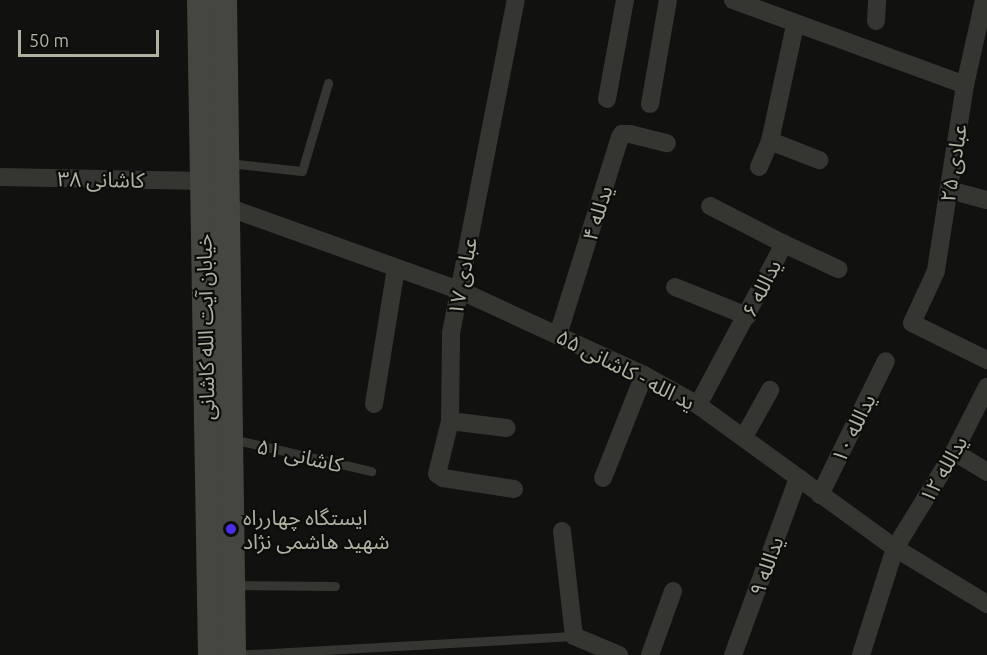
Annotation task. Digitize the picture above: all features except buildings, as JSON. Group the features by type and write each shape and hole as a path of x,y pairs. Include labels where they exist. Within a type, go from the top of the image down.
{"main road":[{"name":"خیابان آیت الله کاشانی","path":"200,0 211,655"},
{"name":"خیابان آیت الله کاشانی","path":"224,0 233,655"}],"street":[{"name":"عبادی ۱۷","path":"514,489 443,478 437,474 450,421 451,333 516,0"},
{"path":"607,99 625,0"},
{"path":"650,104 668,0"},
{"path":"733,0 795,25 965,85"},
{"path":"876,21 877,0"},
{"name":"عبادی ۲۵","path":"984,0 965,85 936,271 912,322 987,360"},
{"path":"759,167 770,141 795,25"},
{"name":"یدلله ۴","path":"558,335 620,137 622,134 630,134 667,143"},
{"path":"770,141 819,160"},
{"name":"کاشانی ۳۸","path":"0,177 203,181"},
{"path":"949,190 987,200"},
{"name":"یدالله ۶","path":"698,405 784,244 710,206"},
{"name":"ید الله - کاشانی ۵۵","path":"226,207 459,290 644,375 698,405 895,548 987,604"},
{"path":"784,244 838,269"},
{"path":"374,404 396,268"},
{"path":"675,287 747,316"},
{"name":"یدالله ۱۰","path":"820,495 886,361"},
{"path":"603,478 644,375"},
{"name":"یدالله ۱۲","path":"861,655 895,548 954,452 987,387"},
{"path":"744,437 770,390"},
{"path":"450,421 507,428"},
{"path":"954,452 987,472"},
{"name":"یدالله ۹","path":"733,655 798,478"},
{"path":"562,531 574,636 619,655"},
{"path":"650,655 674,591"}],"lane":[{"path":"226,162 302,171 328,83"},
{"name":"کاشانی ۵۱","path":"230,439 371,471"},
{"path":"232,585 335,586"},
{"path":"233,655 574,636"}],"place":[{"name":"ایستگاه چهارراه شهید هاشمی نژاد","path":"231,529"}]}
